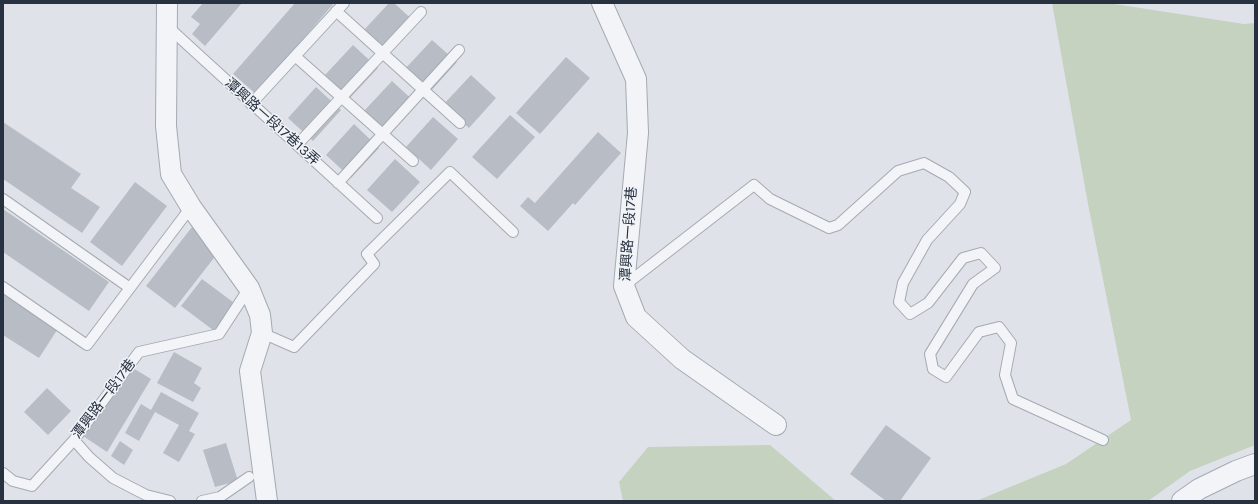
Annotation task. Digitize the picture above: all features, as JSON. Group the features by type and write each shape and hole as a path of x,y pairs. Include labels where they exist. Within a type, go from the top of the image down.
{"street":[{"path":"167,3 166,126 171,174 191,207 249,288 260,315 262,333 250,371 267,501"},
{"name":"潭興路一段17巷","path":"602,3 636,79 638,133 624,286 636,317 682,359 776,425"},
{"path":"1182,501 1199,489 1236,470 1255,464"}],"lane":[{"path":"252,104 344,3"},
{"path":"336,11 460,124"},
{"path":"297,145 421,12"},
{"name":"潭興路一段17巷13弄","path":"166,26 377,218"},
{"path":"338,183 459,50"},
{"path":"295,56 413,161"},
{"path":"624,286 754,185 770,198 829,228 838,225 898,171 924,163 949,177 965,192 960,204 927,240 903,283 899,302 910,314 928,303 963,258 981,253 995,268 973,284 969,290 930,354 933,369 946,377 978,332 999,327 1011,343 1005,375 1013,399 1103,440"},
{"path":"262,333 294,347 374,264 367,254 450,172 513,232"},
{"path":"3,199 130,288"},
{"path":"3,287 87,345 191,207"},
{"name":"潭興路一段17巷","path":"3,473 14,481 32,486 74,440 139,352 219,334 249,288"},
{"path":"74,440 89,457 113,478 146,495 170,501"},
{"path":"202,501 220,497 249,477"}],"green space":[{"path":"1052,3 1108,3 1244,24 1255,23 1255,445 1190,471 1148,501 976,501 1066,464 1131,420 1088,204"},
{"path":"770,445 836,501 623,501 619,482 648,447"}],"building":[{"path":"203,3 242,3 205,46 192,34 200,24 191,17"},
{"path":"295,3 334,3 256,94 233,74"},
{"path":"389,3 394,3 416,23 388,54 363,31"},
{"path":"432,40 457,62 429,93 404,70"},
{"path":"353,45 378,68 350,98 325,75"},
{"path":"566,57 590,78 540,134 516,113"},
{"path":"471,75 496,98 469,128 443,105"},
{"path":"392,81 417,104 389,134 364,111"},
{"path":"316,87 341,110 313,141 288,118"},
{"path":"510,115 535,137 497,179 472,157"},
{"path":"433,117 458,139 431,170 406,147"},
{"path":"3,122 81,174 71,188 100,207 82,233 3,179"},
{"path":"354,124 379,148 351,178 326,155"},
{"path":"598,132 621,153 575,205 573,203 548,231 520,206 528,197 535,203"},
{"path":"395,159 420,182 392,212 367,190"},
{"path":"135,182 167,206 122,266 90,242"},
{"path":"3,209 109,282 89,311 3,252"},
{"path":"192,227 217,254 175,308 146,286"},
{"path":"202,279 237,305 217,333 181,306"},
{"path":"3,294 57,330 39,358 3,335"},
{"path":"174,352 202,368 194,383 201,388 193,402 157,383"},
{"path":"128,365 151,379 107,452 77,432 90,409 105,403"},
{"path":"47,388 71,411 48,435 24,412"},
{"path":"161,392 199,413 189,431 195,434 179,462 163,453 179,425 155,412 139,441 125,433 141,404 151,410"},
{"path":"886,425 931,458 900,501 886,501 850,474"},
{"path":"120,441 133,450 124,465 111,456"},
{"path":"226,443 238,481 215,487 203,450"}]}
